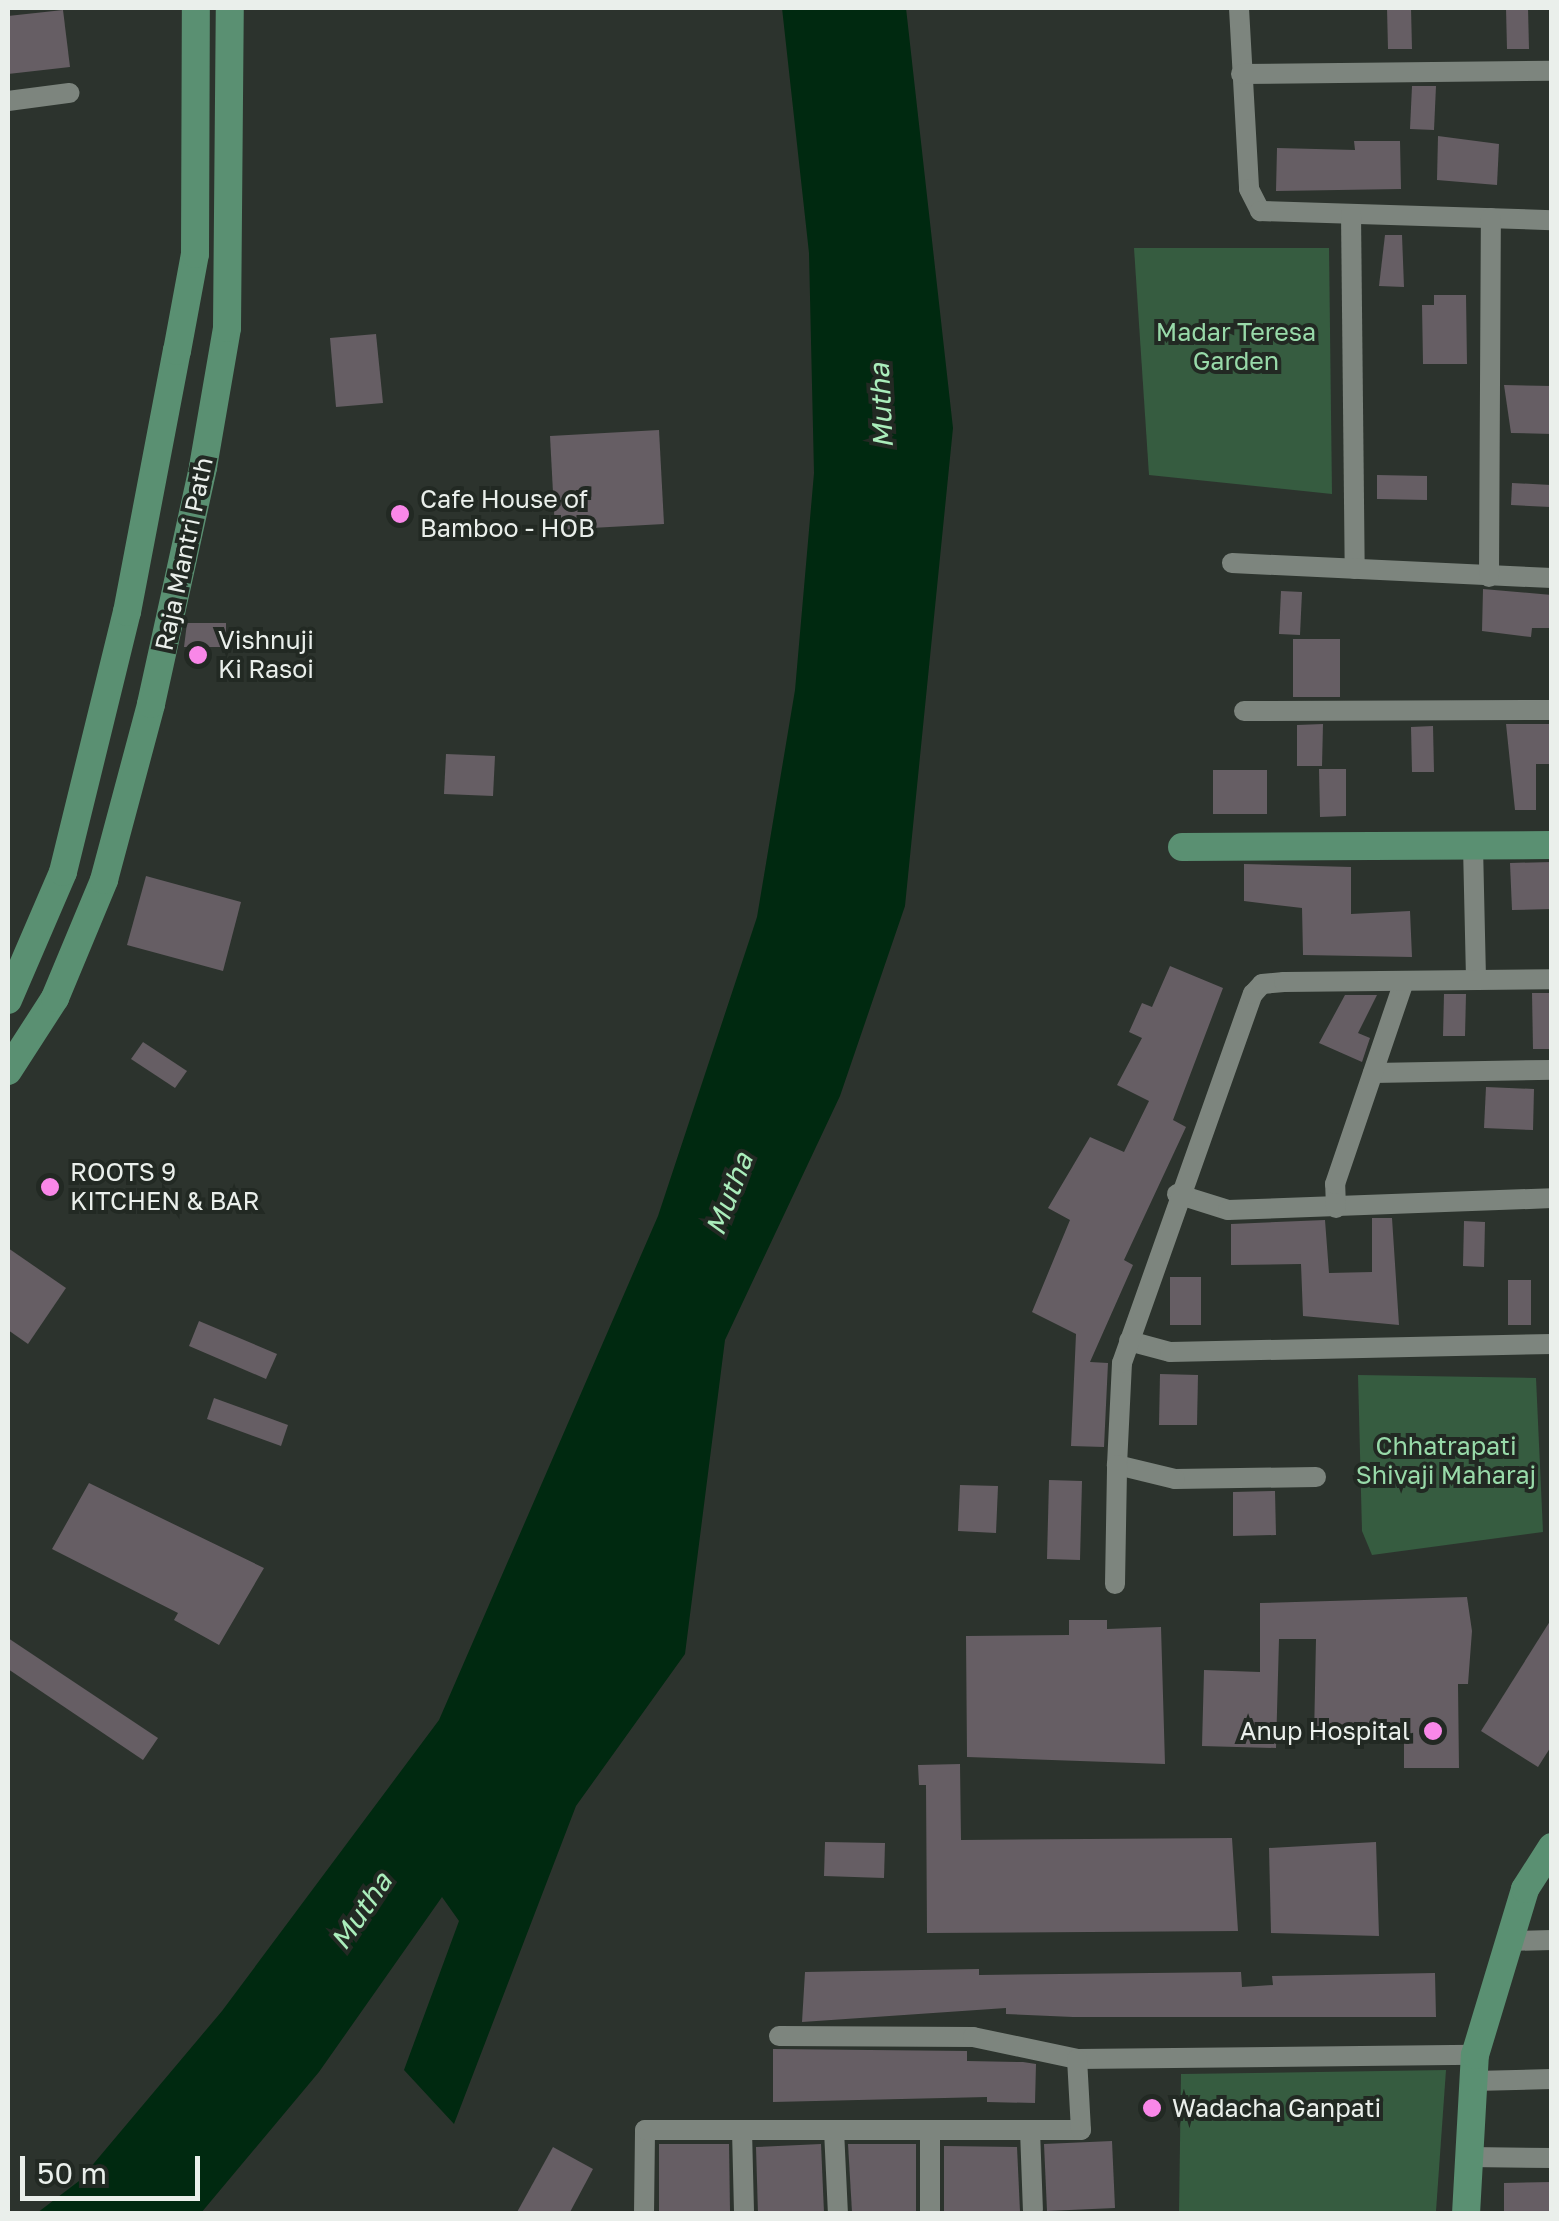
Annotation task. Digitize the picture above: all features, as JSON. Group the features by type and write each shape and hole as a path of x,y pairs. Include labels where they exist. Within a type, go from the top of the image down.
{"main road":[{"name":"Raja Mantri Path","path":"8,1000 63,872 127,612 195,254 196,8"},
{"name":"Raja Mantri Path","path":"8,1071 56,998 104,880 152,704 227,328 230,8"},
{"path":"198,88 230,86"},
{"path":"1182,847 1552,845"},
{"path":"1466,2214 1475,2068 1525,1889 1552,1846"}],"street":[{"path":"1240,8 1241,74 1254,204 1269,215 1552,220"},
{"path":"1241,74 1552,71"},
{"path":"8,101 69,93"},
{"path":"1351,214 1355,568"},
{"path":"1489,576 1490,218"},
{"path":"1232,562 1552,578"},
{"path":"1244,711 1552,710"},
{"path":"1473,846 1476,980"},
{"path":"1116,1584 1122,1363 1177,1194 1262,984 1552,980"},
{"path":"1336,1208 1336,1184 1404,981"},
{"path":"1373,1072 1552,1070"},
{"path":"1177,1194 1228,1210 1552,1198"},
{"path":"1129,1341 1170,1352 1552,1344"},
{"path":"1117,1465 1174,1479 1316,1478"},
{"path":"1508,1941 1552,1940"},
{"path":"780,2036 973,2037 1077,2059 1475,2068 1552,2080"},
{"path":"644,2214 644,2130 1081,2130 1077,2059"},
{"path":"742,2130 744,2214"},
{"path":"834,2130 838,2214"},
{"path":"930,2130 930,2213"},
{"path":"1030,2130 1033,2210"},
{"path":"1470,2157 1552,2158"}],"green space":[{"name":"Madar Teresa Garden","path":"1134,248 1329,248 1332,494 1149,475"},
{"name":"Chhatrapati Shivaji Maharaj","path":"1358,1375 1536,1378 1543,1532 1372,1555 1362,1531"},
{"path":"1446,2070 1436,2211 1179,2213 1181,2074"}],"water":[{"name":"Mutha","path":"782,8 906,8 953,428 905,906 840,1096 725,1340 685,1654 576,1806 454,2124 404,2070 459,1921 442,1897 319,2072 201,2213 37,2213 79,2181 222,2011 439,1720 658,1216 757,917 795,690 814,473 809,253"}],"building":[{"path":"1387,8 1411,8 1412,49 1388,49"},
{"path":"1506,8 1528,8 1529,49 1507,49"},
{"path":"63,10 70,67 8,74 8,16"},
{"path":"1412,86 1436,86 1434,130 1410,129"},
{"path":"1438,136 1499,144 1497,185 1437,180"},
{"path":"1354,141 1400,141 1401,189 1276,191 1277,148 1355,150"},
{"path":"1385,235 1402,235 1404,287 1379,286"},
{"path":"1434,295 1466,295 1467,364 1423,364 1422,305 1434,305"},
{"path":"376,334 383,403 336,407 330,338"},
{"path":"1504,385 1552,386 1552,434 1511,433"},
{"path":"659,430 664,524 555,530 550,436"},
{"path":"1377,475 1427,476 1427,500 1377,499"},
{"path":"1512,483 1551,485 1550,507 1511,505"},
{"path":"1483,589 1552,595 1552,628 1532,628 1531,637 1482,631"},
{"path":"1281,591 1302,592 1300,635 1279,634"},
{"path":"187,623 226,623 226,647 184,647"},
{"path":"1293,639 1340,639 1340,697 1293,697"},
{"path":"1323,724 1322,766 1297,766 1297,725"},
{"path":"1506,724 1549,724 1549,764 1536,764 1536,810 1515,810"},
{"path":"1433,726 1434,772 1412,772 1411,727"},
{"path":"446,754 495,756 493,796 444,794"},
{"path":"1319,769 1346,769 1346,816 1320,817"},
{"path":"1213,770 1267,770 1267,814 1213,814"},
{"path":"1552,862 1552,909 1512,910 1510,863"},
{"path":"1244,864 1351,867 1351,914 1410,911 1412,957 1303,955 1302,908 1244,901"},
{"path":"146,876 241,902 223,971 127,945"},
{"path":"1170,966 1223,988 1173,1120 1186,1127 1124,1260 1133,1265 1090,1362 1108,1363 1104,1447 1071,1446 1076,1334 1032,1312 1070,1220 1048,1208 1090,1137 1124,1152 1149,1101 1117,1085 1142,1038 1129,1032 1142,1003 1152,1007"},
{"path":"1532,993 1552,993 1552,1049 1533,1049"},
{"path":"1444,994 1466,994 1465,1036 1443,1036"},
{"path":"1345,995 1377,995 1358,1033 1370,1038 1362,1062 1319,1043"},
{"path":"143,1042 187,1071 175,1088 131,1059"},
{"path":"1486,1087 1534,1089 1533,1130 1484,1128"},
{"path":"1372,1218 1392,1218 1399,1325 1303,1316 1301,1264 1231,1265 1231,1224 1325,1220 1329,1273 1372,1272"},
{"path":"1464,1221 1485,1222 1484,1267 1463,1266"},
{"path":"8,1248 66,1288 28,1344 8,1330"},
{"path":"1170,1277 1201,1277 1201,1325 1170,1325"},
{"path":"1508,1280 1531,1280 1531,1325 1508,1325"},
{"path":"199,1321 277,1354 266,1379 189,1346"},
{"path":"1160,1374 1198,1375 1197,1425 1159,1425"},
{"path":"214,1398 288,1425 281,1446 207,1419"},
{"path":"1049,1480 1082,1481 1080,1560 1047,1559"},
{"path":"89,1483 264,1568 219,1645 174,1620 178,1613 52,1549"},
{"path":"960,1485 998,1486 996,1533 958,1531"},
{"path":"1275,1491 1276,1535 1233,1536 1233,1492"},
{"path":"1467,1597 1472,1631 1468,1684 1458,1684 1459,1768 1404,1768 1404,1738 1314,1737 1316,1639 1279,1639 1276,1748 1202,1746 1204,1670 1260,1672 1260,1603"},
{"path":"1552,1618 1552,1745 1538,1767 1481,1731"},
{"path":"1069,1620 1107,1620 1107,1629 1161,1627 1165,1764 967,1757 966,1636 1069,1635"},
{"path":"8,1638 158,1738 143,1760 8,1669"},
{"path":"960,1764 961,1840 1232,1838 1238,1931 927,1933 926,1785 919,1785 918,1765"},
{"path":"825,1842 885,1843 884,1878 824,1876"},
{"path":"1376,1842 1379,1936 1271,1933 1269,1848"},
{"path":"979,1969 979,1975 1241,1972 1242,1987 1273,1985 1272,1976 1435,1973 1436,2017 1073,2017 1006,2014 1006,2008 802,2022 805,1972"},
{"path":"773,2049 967,2051 967,2061 1036,2064 1035,2103 987,2102 987,2097 773,2102"},
{"path":"1112,2141 1115,2208 1047,2211 1044,2144"},
{"path":"659,2144 729,2144 730,2212 659,2213"},
{"path":"821,2144 824,2213 758,2214 756,2147"},
{"path":"848,2144 916,2144 916,2211 852,2212"},
{"path":"944,2146 1017,2147 1020,2212 944,2211"},
{"path":"553,2147 593,2169 569,2214 516,2214"},
{"path":"1552,2182 1552,2214 1504,2214 1504,2183"}],"place":[{"name":"Cafe House of Bamboo - HOB","path":"400,514"},
{"name":"Vishnuji Ki Rasoi","path":"198,655"},
{"name":"ROOTS 9 KITCHEN & BAR","path":"50,1187"},
{"name":"Anup Hospital","path":"1433,1731"},
{"name":"Wadacha Ganpati","path":"1152,2108"}]}
